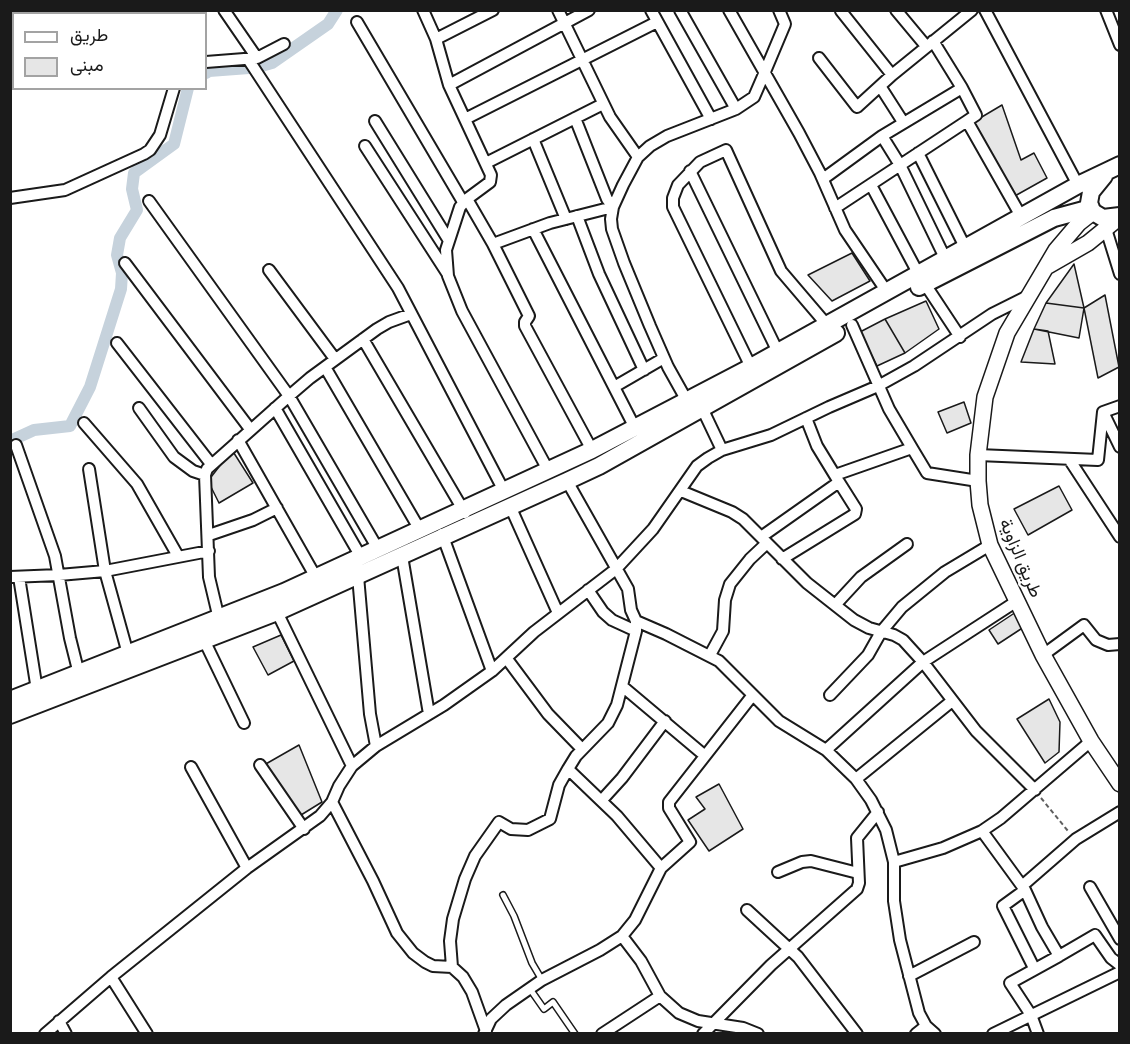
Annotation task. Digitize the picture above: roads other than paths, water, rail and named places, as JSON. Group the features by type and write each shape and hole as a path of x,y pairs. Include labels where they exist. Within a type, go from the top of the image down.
{"main road":[{"path":"507,498 567,481 599,466 744,376 852,325 922,279 945,260 1078,185 1114,168"},
{"path":"1114,168 1091,192 1089,203 1092,210 1103,218 1119,216"},
{"path":"744,376 778,352 887,292 922,279 1054,218 1092,210"},
{"path":"10,700 219,619 321,585 358,576 402,556 440,529 507,498 548,470 592,450 634,426 694,405"},
{"path":"10,715 277,612 361,557 420,530 440,529"}],"street":[{"path":"224,10 252,59 398,288 507,498 558,613"},
{"path":"423,10 436,39 449,85 491,175 490,182 465,200 448,239 446,249 448,276"},
{"path":"436,39 493,10"},
{"path":"558,10 603,104 638,158"},
{"path":"449,85 589,10"},
{"path":"651,10 711,119"},
{"path":"680,10 736,109"},
{"path":"729,10 799,133 854,244 887,292"},
{"path":"722,450 664,358 612,229 612,207 638,158 650,146 667,136 736,109 754,97 785,24 779,10"},
{"path":"835,208 976,115 962,88 930,44 896,10"},
{"path":"819,58 857,107 892,75 972,10"},
{"path":"985,10 1078,185"},
{"path":"841,11 892,75"},
{"path":"1111,14 1119,45"},
{"path":"357,22 493,244 529,316 525,326 592,450"},
{"path":"465,119 657,22"},
{"path":"207,62 252,59 284,44"},
{"path":"880,86 903,122"},
{"path":"823,179 903,122 962,88"},
{"path":"10,198 65,190 144,154 150,150 160,135 173,90"},
{"path":"486,163 603,104"},
{"path":"575,118 612,207"},
{"path":"375,121 448,239"},
{"path":"967,121 1022,218"},
{"path":"882,136 900,165 945,260"},
{"path":"533,139 566,219"},
{"path":"365,146 448,276 462,310 548,470"},
{"path":"744,376 673,207 673,198 678,185 700,162 726,150 781,271 827,326"},
{"path":"918,153 966,249"},
{"path":"690,171 778,352"},
{"path":"871,185 922,279 960,337"},
{"path":"149,201 289,396 378,549"},
{"path":"493,244 533,229 612,207"},
{"name":"طريق الزاوية","path":"1092,210 1067,236 1007,333 985,397 978,455 978,481 980,505 990,545 1043,655 1091,741 1119,784"},
{"path":"577,216 598,274 644,370"},
{"name":"طريق الزاوية","path":"1048,266 1088,243 1119,216"},
{"path":"533,229 634,426"},
{"path":"1106,229 1119,274"},
{"path":"125,264 250,429"},
{"path":"269,270 335,359"},
{"path":"45,1034 111,977 247,868 320,816 332,802 352,766 376,746 429,714 492,671 534,632 616,569 653,529 697,466 722,450 771,435 829,406 878,386 960,337 992,314 1028,296"},
{"path":"219,619 209,577 205,475 211,464 335,359 389,322 411,314"},
{"path":"852,325 889,409 927,473 978,481"},
{"path":"363,339 467,517"},
{"path":"117,343 211,464"},
{"path":"614,387 664,358"},
{"path":"325,367 420,530"},
{"path":"1103,412 1119,406"},
{"path":"139,408 174,457 193,471 205,475"},
{"path":"275,408 361,557"},
{"path":"978,455 1098,460 1103,412"},
{"path":"1103,412 1119,447"},
{"path":"782,559 856,512 817,446 806,418"},
{"path":"84,423 137,484 178,556"},
{"path":"238,440 321,585"},
{"path":"16,445 55,556 79,674"},
{"path":"710,655 723,631 725,600 730,584 764,540 837,478 912,448"},
{"path":"1069,459 1119,537"},
{"path":"89,469 105,570 128,654"},
{"path":"452,967 450,941 453,919 465,879 475,856 499,822 511,829 528,830 550,819 559,784 582,749 608,723 617,705 622,686 636,626 628,589 567,481"},
{"path":"681,491 732,512 743,519 807,583 854,620 903,640 923,662 976,731 1035,790"},
{"path":"208,535 253,520 277,508"},
{"path":"440,529 492,671"},
{"path":"836,604 861,577 907,544"},
{"path":"830,695 867,655 893,616 920,591 990,545"},
{"path":"37,690 15,577 105,570 209,551"},
{"path":"402,556 429,714"},
{"path":"358,576 370,714 376,746"},
{"path":"588,590 603,612 612,620 636,626 710,655 719,661 779,721 826,750 856,779 878,812 886,830 894,862 897,924 919,1013 930,1030 916,1034"},
{"path":"826,750 923,662 1017,601"},
{"path":"277,612 352,766"},
{"path":"1043,655 1084,625 1096,640 1108,645 1119,644"},
{"path":"204,640 244,723"},
{"path":"507,659 548,714 582,749"},
{"path":"622,686 704,755"},
{"path":"486,1032 496,1013 542,980 622,936 635,920 661,868 689,844 689,839 668,806 704,755 752,696"},
{"path":"856,779 952,701"},
{"path":"602,800 622,778 665,721"},
{"path":"894,862 943,848 982,831 1001,819 1091,741"},
{"path":"260,765 304,829"},
{"path":"191,767 247,868"},
{"path":"568,769 602,800 661,868"},
{"path":"332,802 397,933 413,953 425,962 433,966 452,967 463,977 472,992 486,1032"},
{"path":"703,1034 771,965 852,894 859,883 857,838 878,812"},
{"path":"1034,968 1003,906 1076,839 1119,813"},
{"path":"982,831 1024,888 1042,927 1059,956"},
{"path":"778,872 802,862 811,861 858,873"},
{"path":"1090,887 1119,939"},
{"path":"747,909 790,948 808,968 857,1034"},
{"path":"1038,1034 1031,1015 1010,983 1095,935 1111,958 1119,965"},
{"path":"622,936 641,961 660,996 678,1013 698,1021 743,1028 758,1034"},
{"path":"909,976 974,942"},
{"path":"993,1034 1119,972"},
{"path":"111,977 147,1034"},
{"path":"602,1034 660,996"},
{"path":"59,1021 66,1034"}],"lane":[{"path":"502,895 514,916 532,963 542,980"},
{"path":"530,988 544,1009 553,1002 575,1034"}],"waterway":[{"path":"258,67 272,63 328,24 337,10"},
{"path":"207,72 249,68"},
{"path":"10,441 34,430 70,426 90,387 121,289 122,273 117,255 120,238 137,210 132,189 134,173 174,144 188,90"}]}
